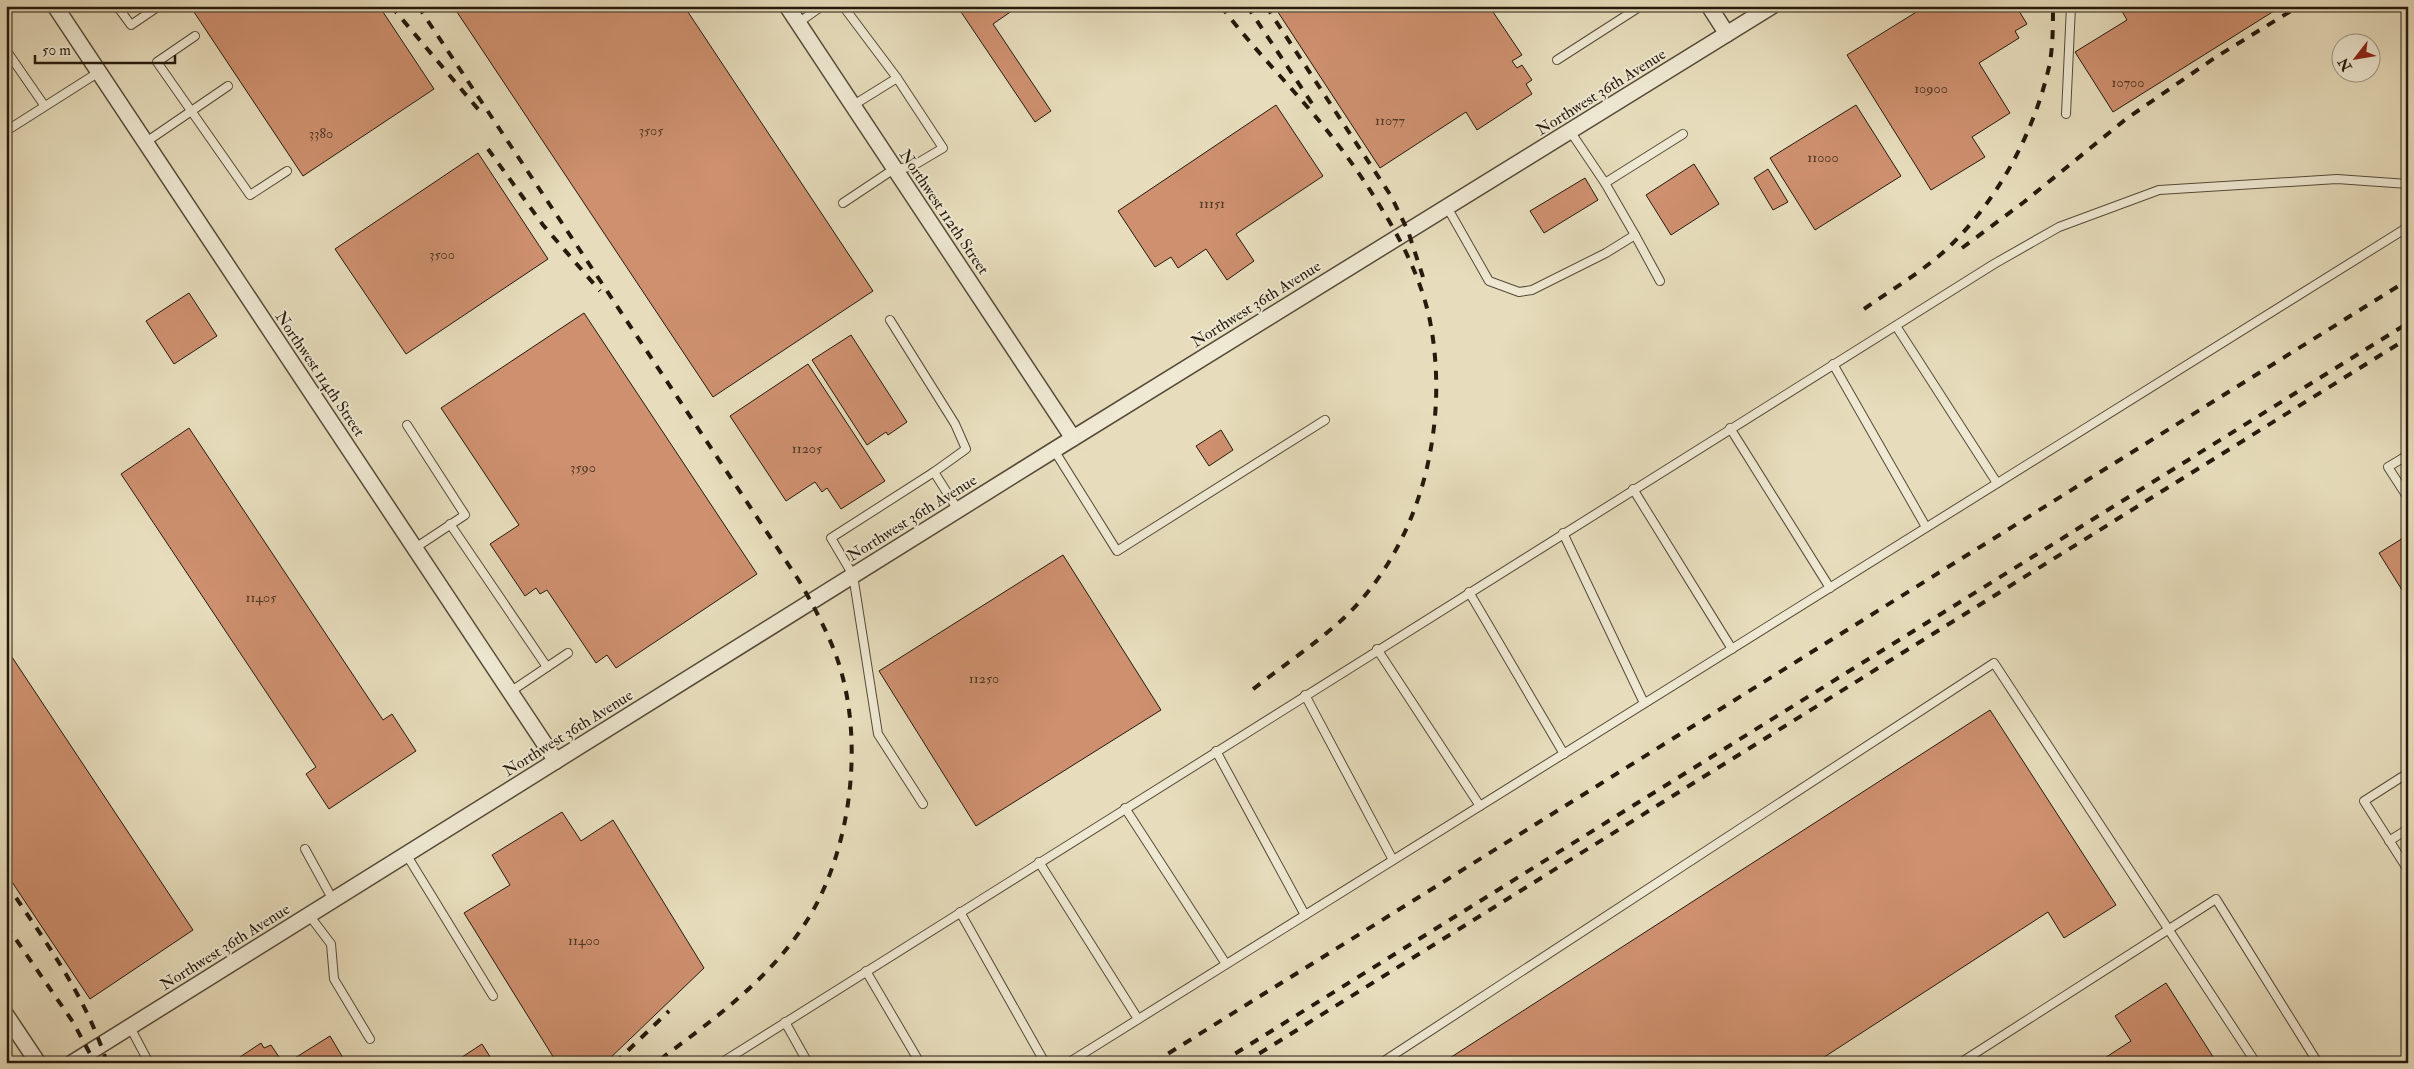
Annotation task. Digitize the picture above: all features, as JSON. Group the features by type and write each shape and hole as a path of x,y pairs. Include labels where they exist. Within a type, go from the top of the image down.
{"street":[{"name":"Northwest 114th Street","path":"55,6 556,761"},
{"name":"Northwest 112th Street","path":"787,6 1073,438"},
{"path":"1709,6 1728,34"},
{"name":"Northwest 36th Avenue","path":"72,1063 1073,438 1772,6"},
{"path":"6,1015 38,1063"}],"lane":[{"path":"117,6 130,25 159,6"},
{"path":"798,23 822,6"},
{"path":"843,6 897,78 942,148 911,167 894,169 843,203"},
{"path":"1557,60 1641,6"},
{"path":"2066,114 2071,6"},
{"path":"196,36 157,62 250,195 287,171"},
{"path":"6,50 44,106"},
{"path":"6,131 99,72"},
{"path":"852,106 897,78"},
{"path":"146,142 228,86"},
{"path":"1570,131 1605,183 1660,281"},
{"path":"1605,183 1683,134"},
{"path":"721,1063 1730,428 1994,264 2059,227 2159,190 2338,179 2408,184"},
{"path":"1447,207 1489,281 1519,292 1540,286 1606,253 1635,235"},
{"path":"1068,1063 2408,227"},
{"path":"890,320 955,424 966,450 831,538 853,575 878,734 923,804"},
{"path":"1896,326 1997,483"},
{"path":"1833,364 1926,527"},
{"path":"1054,450 1117,551 1325,420"},
{"path":"407,425 465,515 415,548"},
{"path":"1730,428 1830,588"},
{"path":"2408,455 2388,467 2408,498"},
{"path":"934,472 958,510"},
{"path":"1634,489 1732,649"},
{"path":"450,524 547,667"},
{"path":"1563,533 1644,703"},
{"path":"1469,592 1564,754"},
{"path":"1377,650 1480,806"},
{"path":"510,692 568,653"},
{"path":"1381,1063 1994,663 2256,1063"},
{"path":"1305,695 1394,860"},
{"path":"1216,751 1305,915"},
{"path":"2408,773 2364,801 2408,870"},
{"path":"1125,808 1226,964"},
{"path":"2389,840 2408,829"},
{"path":"305,849 333,900"},
{"path":"406,854 492,996"},
{"path":"1039,862 1138,1019"},
{"path":"1960,1063 2216,899 2318,1063"},
{"path":"960,912 1046,1063"},
{"path":"309,915 331,944 334,980 370,1039"},
{"path":"866,971 920,1063"},
{"path":"785,1022 808,1063"},
{"path":"130,1027 149,1063"}],"building":[{"path":"190,6 379,6 434,89 303,176"},
{"path":"453,6 684,6 873,291 713,397"},
{"path":"957,6 1019,6 993,24 1051,111 1035,122"},
{"path":"1274,6 1489,6 1522,55 1512,61 1517,68 1522,65 1532,80 1526,84 1532,94 1477,130 1466,112 1380,168"},
{"path":"1926,6 2016,6 2027,24 2015,31 2019,38 1979,63 2010,113 1972,137 1985,157 1931,190 1847,55"},
{"path":"2119,6 2282,6 2113,112 2075,52 2127,20"},
{"path":"6,74 12,84 6,88"},
{"path":"1276,105 1323,176 1236,234 1254,261 1227,280 1206,249 1178,268 1171,257 1155,267 1118,211"},
{"path":"1856,105 1901,176 1815,230 1770,158"},
{"path":"478,153 548,259 406,354 335,249"},
{"path":"1694,164 1719,204 1671,235 1646,195"},
{"path":"1768,169 1788,202 1773,210 1754,178"},
{"path":"1585,178 1598,200 1544,233 1530,211"},
{"path":"189,293 217,336 174,364 146,321"},
{"path":"584,313 757,574 616,668 607,655 596,663 547,590 540,594 536,588 525,596 490,544 519,525 441,408"},
{"path":"851,335 907,422 888,435 886,432 867,445 812,360"},
{"path":"808,364 885,481 841,509 827,488 822,492 815,482 786,501 730,416"},
{"path":"189,428 383,720 392,714 416,751 329,809 306,774 316,767 121,474"},
{"path":"1221,430 1233,450 1209,466 1196,446"},
{"path":"2408,535 2408,586 2402,590 2379,553"},
{"path":"1063,555 1161,710 976,826 879,671"},
{"path":"6,648 193,930 90,999 6,873"},
{"path":"1990,710 2116,905 2064,938 2048,912 1815,1063 1442,1063"},
{"path":"562,812 581,841 613,820 704,968 605,1063 557,1063 464,913 510,885 492,855"},
{"path":"2166,983 2217,1063 2097,1063 2131,1041 2115,1016"},
{"path":"330,1036 346,1063 287,1063"},
{"path":"261,1043 264,1048 271,1045 283,1063 231,1063"},
{"path":"482,1044 494,1063 453,1063"}],"railway":[{"path":"391,6 483,115"},
{"path":"418,6 798,579 830,641 844,681 850,714 852,749 850,784 845,819 837,853 826,885 797,936 763,976 724,1011 662,1058"},
{"path":"1221,6 1329,133 1383,211 1405,250 1427,306 1435,360 1436,400 1432,440 1424,480 1411,518 1394,554 1372,587 1345,617 1322,637 1247,694"},
{"path":"1247,6 1313,105"},
{"path":"1266,6 1391,196 1408,231 1423,277"},
{"path":"1864,309 1921,270 1953,243 1986,205 2000,184 2024,139 2042,91 2051,52 2053,6"},
{"path":"1962,248 2024,202 2126,119 2216,57 2299,6"},
{"path":"488,149 543,225 600,291"},
{"path":"1153,1063 2408,280"},
{"path":"1220,1063 2408,323"},
{"path":"1244,1063 2408,338"},
{"path":"6,883 50,948 76,992 88,1015 107,1063"},
{"path":"6,925 73,1022 95,1063"},
{"path":"615,1063 669,1011"}]}
